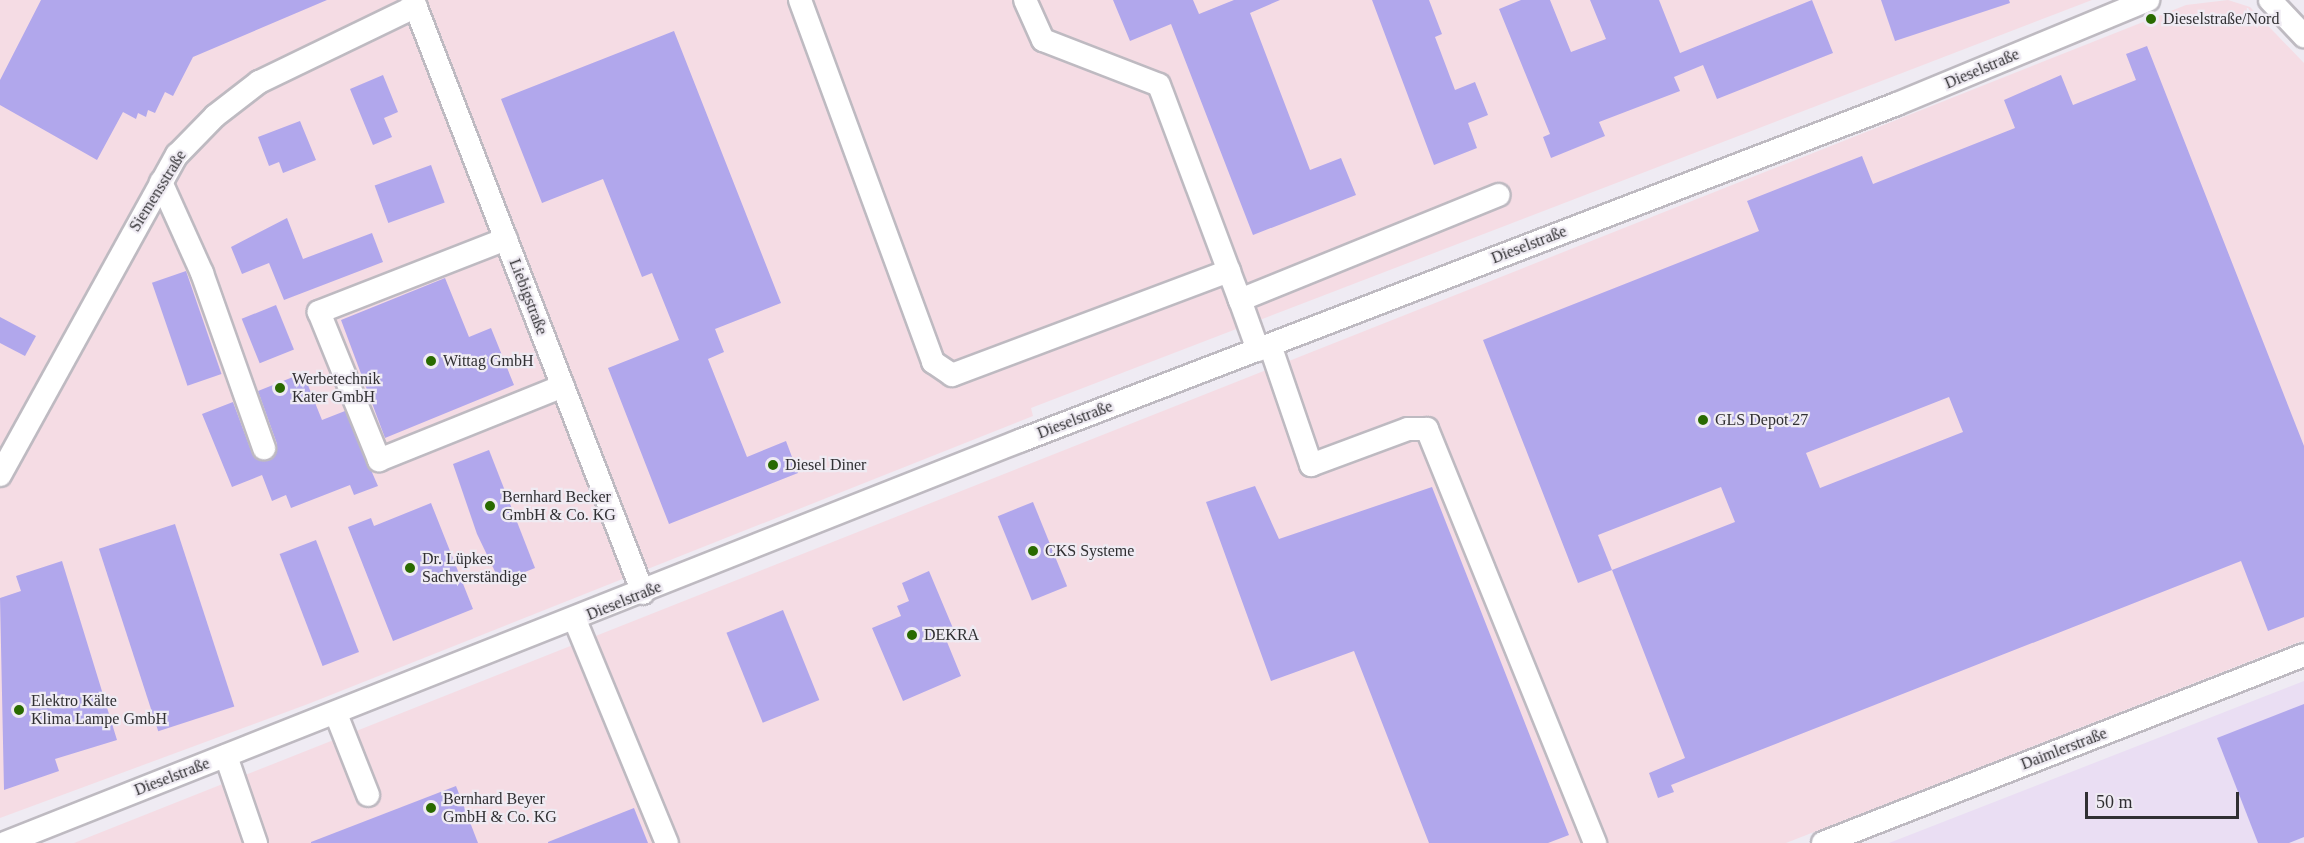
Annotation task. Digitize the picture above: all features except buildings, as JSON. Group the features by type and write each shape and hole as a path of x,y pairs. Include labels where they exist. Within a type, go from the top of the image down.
{"street":[{"path":"800,0 933,362 952,375 1229,271"},
{"path":"1025,0 1043,40 1159,84 1240,300 1264,347 1311,465 1408,429 1427,429 1595,843"},
{"name":"Dieselstraße","path":"4,843 1264,347 1897,104 2148,0"},
{"path":"2270,0 2304,36"},
{"name":"Siemensstraße","path":"0,475 160,182 177,155 215,116 259,82 414,3"},
{"name":"Liebigstraße","path":"414,3 643,593"},
{"path":"160,182 202,273 264,448"},
{"path":"1240,300 1499,195"},
{"path":"506,239 319,312 379,459 563,386"},
{"path":"575,620 668,843"},
{"name":"Daimlerstraße","path":"1823,843 2304,655"},
{"path":"336,714 368,795"},
{"path":"226,756 256,843"}],"shaded area":[{"path":"0,0 2092,0 1031,408 1033,416 308,704 0,818"},
{"path":"2228,0 2250,7 2304,63 2304,640 1786,843 74,843 2186,5"},
{"path":"2304,681 2304,843 1889,843"}],"place":[{"name":"Dieselstraße/Nord","path":"2151,19"},
{"name":"Wittag GmbH","path":"431,361"},
{"name":"Werbetechnik Kater GmbH","path":"280,388"},
{"name":"GLS Depot 27","path":"1703,420"},
{"name":"Diesel Diner","path":"773,465"},
{"name":"Bernhard Becker GmbH & Co. KG","path":"490,506"},
{"name":"CKS Systeme","path":"1033,551"},
{"name":"Dr. Lüpkes Sachverständige","path":"410,568"},
{"name":"DEKRA","path":"912,635"},
{"name":"Elektro Kälte Klima Lampe GmbH","path":"19,710"},
{"name":"Bernhard Beyer GmbH & Co. KG","path":"431,808"}]}
